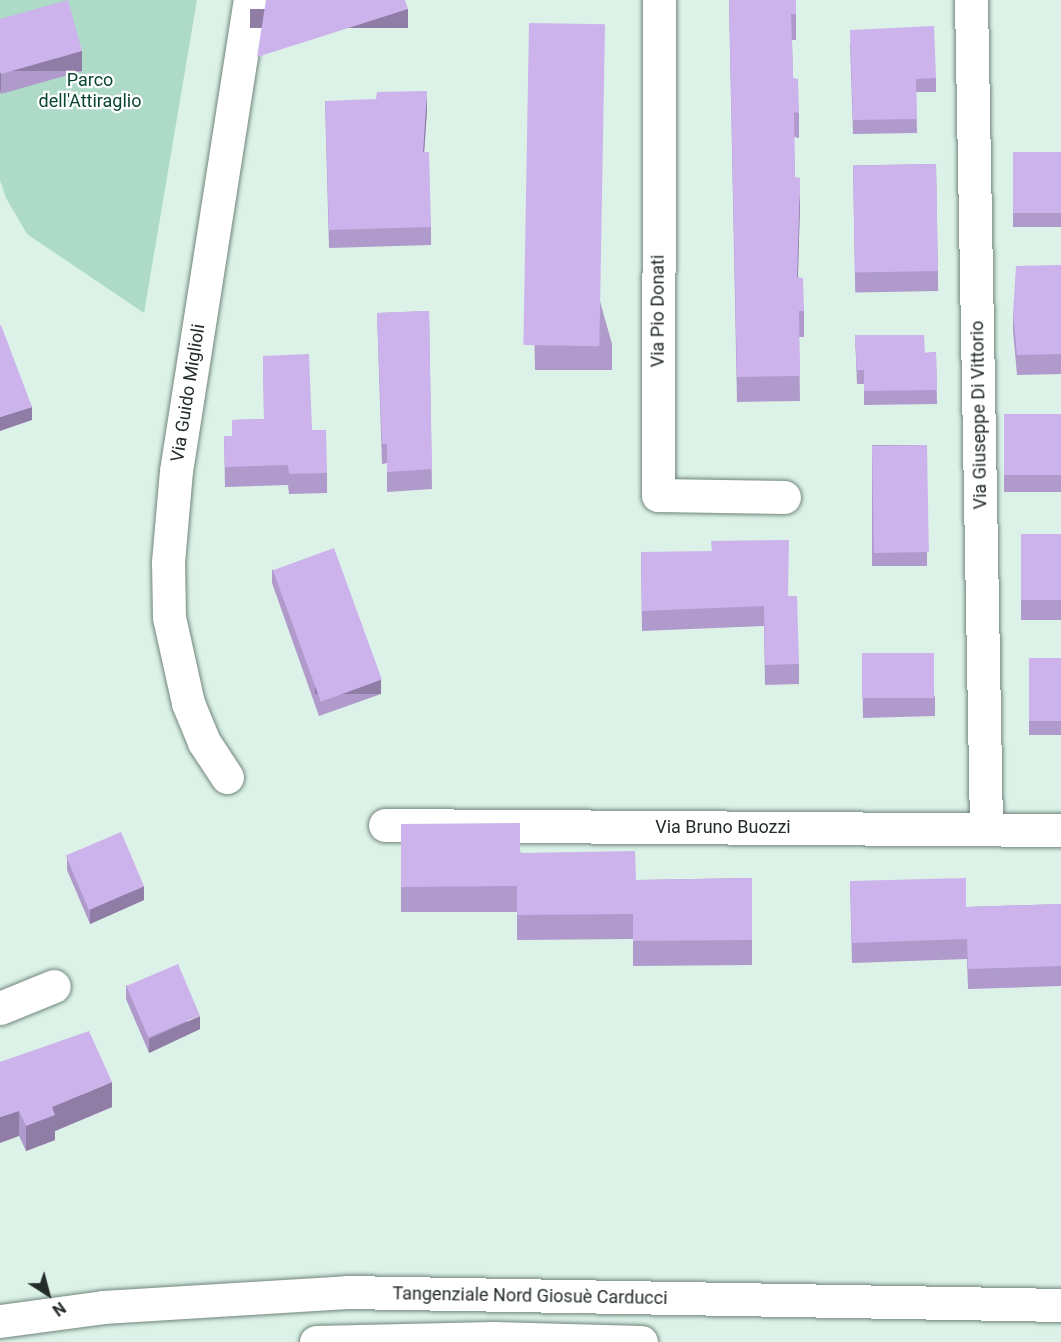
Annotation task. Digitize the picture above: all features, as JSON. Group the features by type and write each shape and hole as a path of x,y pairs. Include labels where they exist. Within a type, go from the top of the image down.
{"main road":[{"name":"Via Guido Miglioli","path":"226,777 204,742 188,703 169,617 168,562 176,471 250,0"},
{"name":"Via Pio Donati","path":"659,0 658,495 784,497"},
{"name":"Via Giuseppe Di Vittorio","path":"971,0 986,829"},
{"name":"Via Bruno Buozzi","path":"385,825 1061,830"},
{"path":"0,1008 54,986"},
{"name":"Tangenziale Nord Giosuè Carducci","path":"0,1320 103,1307 347,1292 1061,1305"},
{"path":"316,1342 470,1338 641,1342"}],"green space":[{"name":"Parco dell'Attiraglio","path":"0,0 197,0 144,313 27,234 6,198 0,180"}],"building":[{"path":"68,0 82,51 1,74 0,19"},
{"path":"266,0 405,0 408,9 257,57"},
{"path":"729,0 796,0 796,14 791,14 793,78 798,79 799,113 794,112 795,177 800,178 797,277 803,278 804,311 799,311 800,376 737,377"},
{"path":"529,23 605,24 599,346 523,345"},
{"path":"934,26 936,78 916,79 917,119 853,120 850,30"},
{"path":"427,91 423,152 429,152 431,227 329,230 325,101 376,99 377,92"},
{"path":"1013,152 1061,152 1061,213 1013,213"},
{"path":"936,164 938,271 855,272 853,165"},
{"path":"1061,265 1061,354 1017,355 1013,312 1016,266"},
{"path":"429,311 432,469 387,472 387,444 382,444 377,313"},
{"path":"0,326 32,407 0,417"},
{"path":"855,335 924,335 925,353 936,352 937,390 864,391 864,370 857,370"},
{"path":"309,354 312,430 326,430 327,473 289,474 288,465 225,467 224,436 232,436 232,420 264,419 263,356"},
{"path":"1004,414 1061,414 1061,475 1004,475"},
{"path":"927,445 929,552 874,553 872,446"},
{"path":"1021,534 1061,534 1061,600 1021,600"},
{"path":"789,540 788,596 797,596 799,664 765,665 764,606 642,611 641,552 712,551 711,541"},
{"path":"334,548 382,680 321,702 273,570"},
{"path":"862,653 934,653 934,698 862,698"},
{"path":"1029,658 1061,658 1061,721 1029,721"},
{"path":"520,823 520,853 635,851 636,880 752,878 752,940 633,941 633,914 517,915 517,886 401,887 401,824"},
{"path":"121,832 144,886 89,910 66,855"},
{"path":"966,878 966,907 1061,904 1061,966 968,969 967,939 852,943 850,881"},
{"path":"178,964 200,1016 148,1037 126,986"},
{"path":"89,1031 112,1082 52,1107 55,1115 26,1126 19,1111 0,1117 0,1062"}]}
